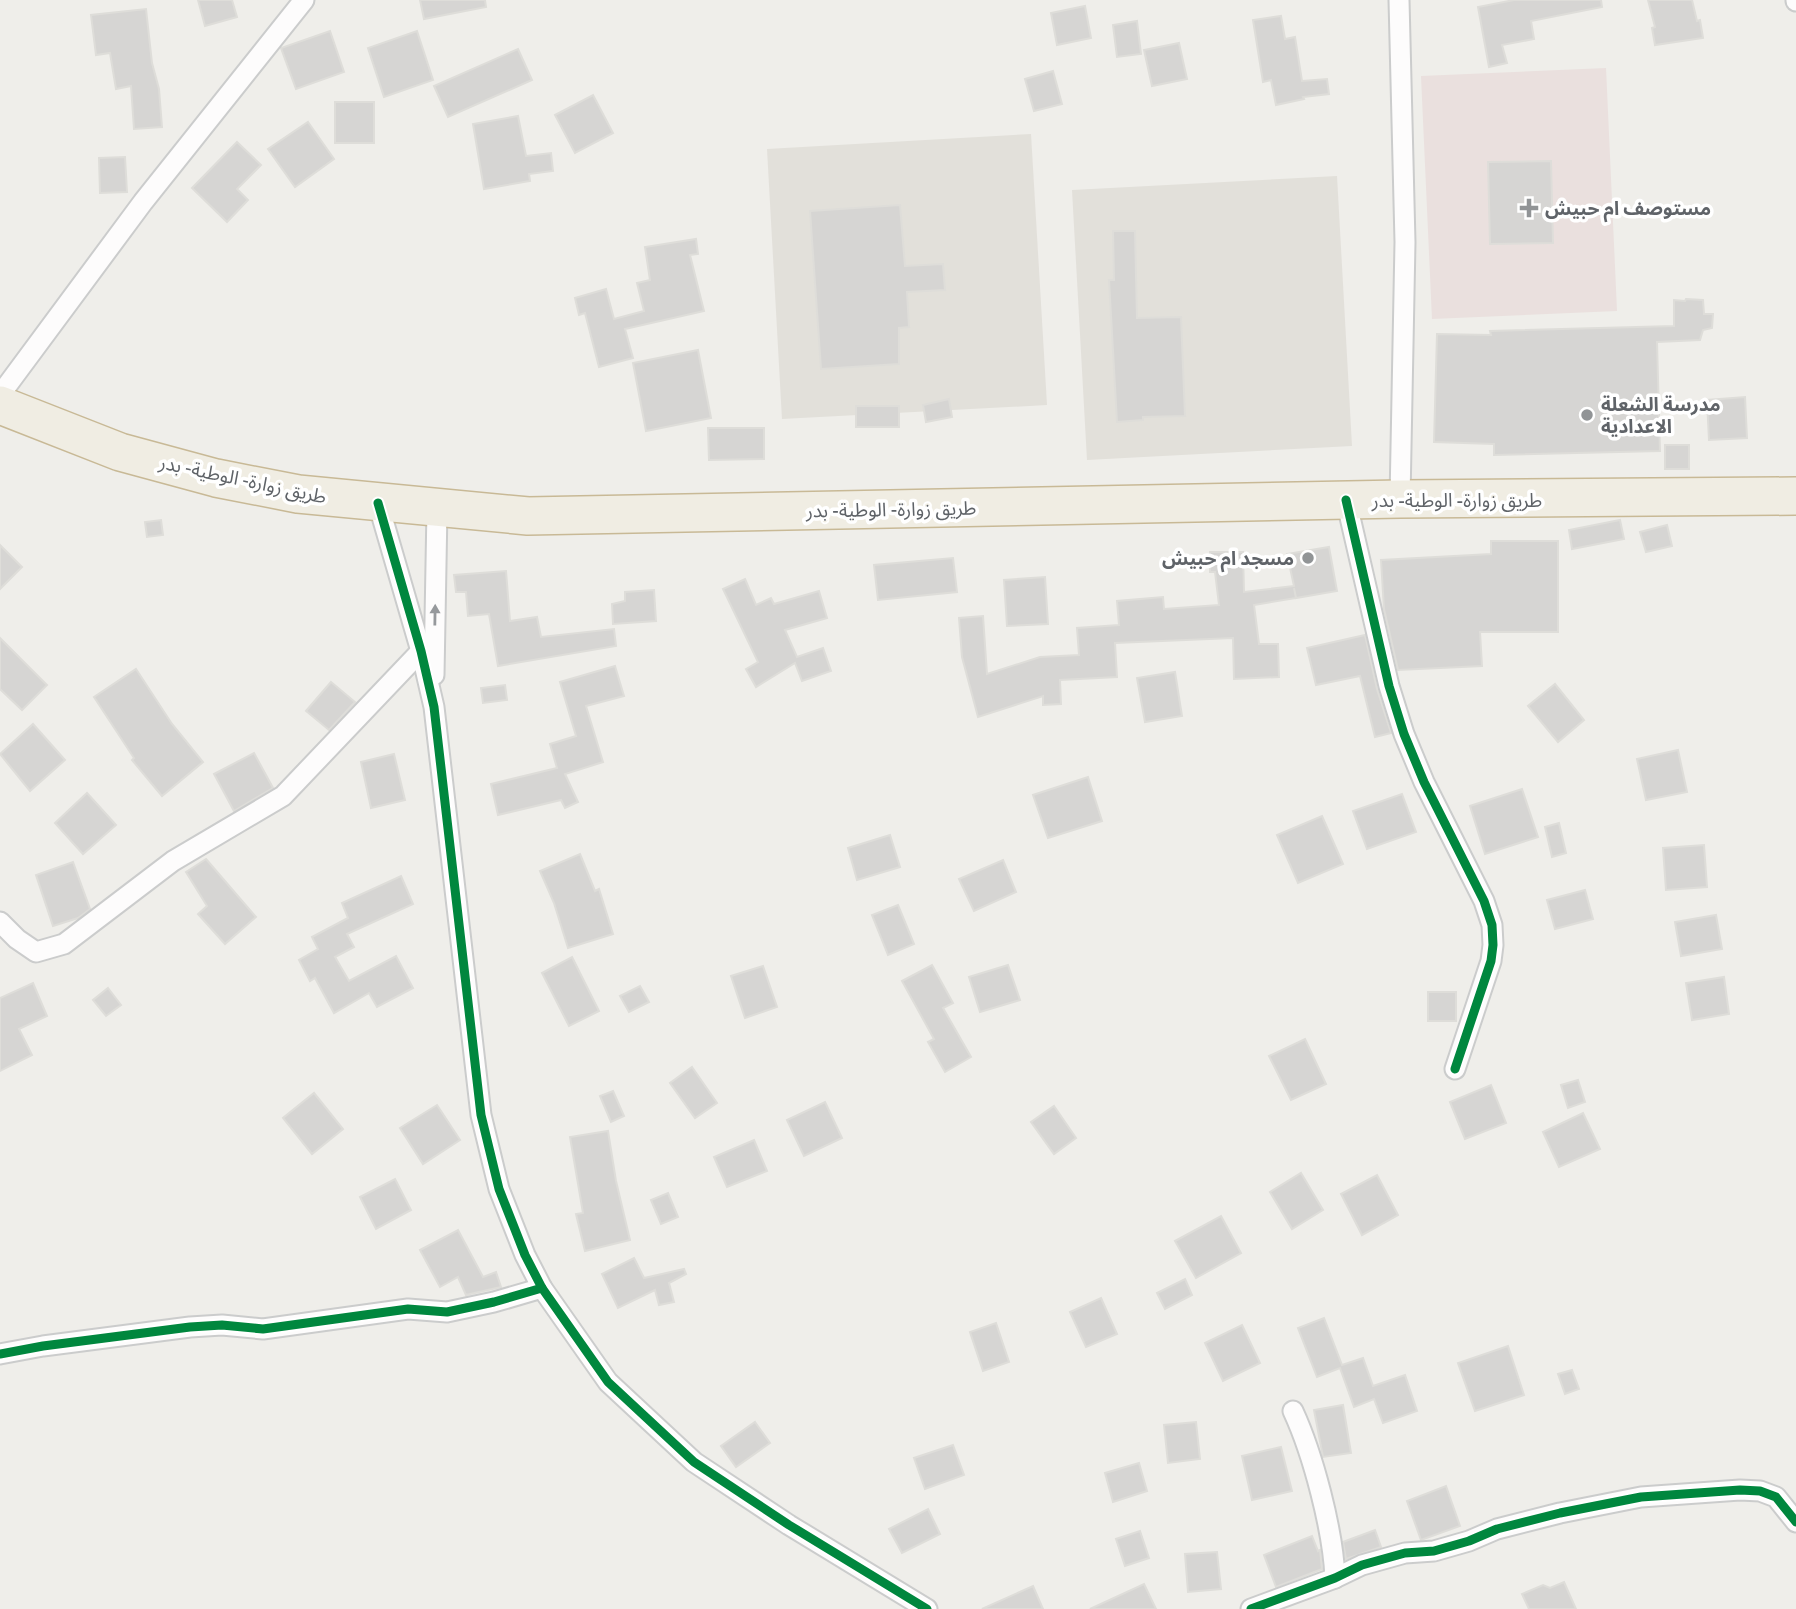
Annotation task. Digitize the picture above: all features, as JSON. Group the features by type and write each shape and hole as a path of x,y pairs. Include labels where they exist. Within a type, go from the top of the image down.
{"highway":[{"name":"طريق زوارة- الوطية- بدر","path":"0,405 120,452 216,478 298,494 528,516 1400,499 1796,496"}],"street":[{"path":"0,394 143,202 304,0"},
{"path":"1399,0 1405,243 1400,499"},
{"path":"1346,500 1389,686 1404,734 1424,782 1484,901 1492,925 1491,961 1455,1069"},
{"path":"378,503 421,651 434,707 481,1115 499,1189 525,1255 542,1288 608,1382 694,1462 789,1525 927,1609"},
{"path":"434,707 437,509"},
{"path":"0,922 17,939 36,952 64,944 173,861 283,796 421,651"},
{"path":"0,1354 190,1327 222,1325 263,1329 408,1309 447,1312 542,1288"},
{"path":"1293,1411 1302,1431 1334,1550 1335,1578"},
{"path":"1251,1609 1335,1578 1362,1565 1405,1553 1434,1551 1497,1529 1560,1513 1641,1497 1760,1491 1776,1497 1796,1522"}],"shaded area":[{"path":"1606,68 1617,311 1432,319 1421,76"},
{"path":"1031,134 1047,405 782,419 767,149"},
{"path":"1337,176 1352,446 1087,460 1072,190"}],"building":[{"path":"198,0 232,0 237,17 205,26"},
{"path":"420,0 485,0 486,7 424,19"},
{"path":"1514,0 1601,0 1602,7 1531,21 1534,39 1502,45 1507,63 1489,67 1478,7"},
{"path":"1648,0 1692,0 1697,21 1700,20 1703,38 1655,45 1652,28 1655,27"},
{"path":"1085,6 1091,38 1057,45 1051,13"},
{"path":"146,9 152,63 159,89 162,127 134,129 131,86 116,89 110,53 96,55 91,15"},
{"path":"1281,16 1285,39 1295,37 1302,81 1327,79 1329,94 1303,97 1304,99 1276,105 1271,80 1263,82 1253,20"},
{"path":"1137,21 1141,54 1117,57 1113,25"},
{"path":"330,31 344,72 296,89 281,48"},
{"path":"417,31 433,80 384,97 368,48"},
{"path":"1179,43 1187,79 1152,86 1144,50"},
{"path":"518,49 532,80 448,117 434,86"},
{"path":"1053,71 1062,104 1034,111 1025,79"},
{"path":"593,95 613,133 575,153 555,115"},
{"path":"335,102 374,102 374,143 335,143"},
{"path":"518,116 526,156 551,153 553,171 529,174 530,181 484,189 473,124"},
{"path":"308,122 334,159 295,187 268,149"},
{"path":"237,142 261,165 237,189 248,200 227,222 192,188"},
{"path":"125,157 127,192 100,193 99,158"},
{"path":"1551,161 1553,243 1490,244 1488,162"},
{"path":"900,205 905,266 943,264 945,290 907,292 909,327 899,328 899,364 821,369 810,211"},
{"path":"1113,231 1135,231 1137,318 1181,317 1185,416 1143,417 1143,420 1117,422 1109,280 1114,280"},
{"path":"696,239 698,254 690,255 704,311 625,329 633,358 599,367 585,313 579,315 575,298 606,289 614,319 644,311 637,283 650,280 645,247"},
{"path":"1674,300 1703,300 1704,314 1713,314 1712,328 1703,330 1700,340 1657,342 1660,451 1494,455 1494,444 1434,442 1437,334 1491,335 1490,331 1674,326"},
{"path":"698,350 711,418 646,431 633,363"},
{"path":"1745,397 1747,438 1709,440 1707,400"},
{"path":"949,399 952,417 926,422 923,405"},
{"path":"856,406 899,406 899,427 856,427"},
{"path":"708,428 764,428 764,459 709,460"},
{"path":"1665,445 1689,445 1689,469 1665,469"},
{"path":"161,520 163,535 147,537 145,522"},
{"path":"1620,520 1624,539 1572,549 1569,530"},
{"path":"1667,525 1672,546 1646,552 1640,532"},
{"path":"1491,541 1558,541 1558,632 1480,632 1482,666 1398,670 1384,609 1381,560 1491,554"},
{"path":"0,545 22,567 0,589"},
{"path":"1329,547 1337,591 1254,605 1259,644 1278,644 1279,677 1234,679 1233,638 1115,643 1117,677 1060,680 1061,704 1043,705 1043,696 978,717 962,657 959,618 983,616 987,674 1040,657 1079,655 1077,628 1119,625 1117,601 1163,597 1164,609 1219,605 1215,572 1210,572 1210,552 1243,552 1244,592 1294,586 1287,554"},
{"path":"953,558 957,592 878,600 874,565"},
{"path":"506,571 510,621 537,617 541,637 614,629 616,646 498,666 489,614 468,616 466,592 456,592 454,575"},
{"path":"1045,577 1048,624 1007,626 1004,580"},
{"path":"745,579 756,605 771,598 774,604 819,591 827,618 785,630 797,657 823,648 831,671 802,681 795,663 756,687 746,669 758,662 723,589"},
{"path":"654,590 656,621 613,624 612,604 625,601 625,592"},
{"path":"1365,635 1377,689 1391,733 1375,737 1360,676 1316,685 1307,648"},
{"path":"0,638 47,685 22,710 0,689"},
{"path":"615,666 624,696 586,706 603,762 565,774 578,802 565,808 561,800 498,815 491,784 557,768 550,744 576,736 560,682"},
{"path":"136,669 172,724 203,762 162,796 132,760 134,758 94,697"},
{"path":"1175,672 1182,716 1145,722 1137,678"},
{"path":"331,682 355,702 329,730 306,711"},
{"path":"1555,684 1584,720 1558,742 1528,706"},
{"path":"505,685 507,700 483,703 481,688"},
{"path":"33,724 65,760 30,791 0,754"},
{"path":"1678,750 1687,792 1646,800 1637,759"},
{"path":"254,753 273,788 234,811 214,774"},
{"path":"394,754 405,800 371,808 361,762"},
{"path":"1088,777 1102,821 1048,838 1033,795"},
{"path":"1522,789 1538,837 1485,854 1470,806"},
{"path":"87,793 116,825 83,854 55,823"},
{"path":"1402,794 1416,832 1367,849 1353,811"},
{"path":"1322,816 1343,864 1298,883 1277,835"},
{"path":"1559,823 1566,853 1552,857 1545,827"},
{"path":"890,835 900,867 857,880 848,848"},
{"path":"1704,845 1707,887 1666,890 1663,848"},
{"path":"580,854 595,891 599,889 613,934 568,948 554,903 540,871"},
{"path":"206,859 256,917 225,944 198,914 207,906 186,872"},
{"path":"1003,860 1016,892 974,911 959,879"},
{"path":"73,862 90,909 78,918 53,926 36,875"},
{"path":"401,876 413,904 347,934 354,947 335,957 349,981 396,956 413,988 377,1007 369,993 334,1013 315,978 310,981 299,960 318,949 312,937 348,918 342,903"},
{"path":"1585,890 1593,919 1555,929 1547,900"},
{"path":"898,905 914,944 888,955 872,915"},
{"path":"1716,915 1722,949 1681,956 1675,922"},
{"path":"572,957 599,1011 569,1026 542,973"},
{"path":"932,965 953,1003 943,1008 971,1057 945,1072 928,1042 934,1039 902,981"},
{"path":"1008,965 1020,1000 980,1012 969,977"},
{"path":"763,966 777,1007 745,1018 731,976"},
{"path":"1724,977 1729,1014 1692,1020 1686,983"},
{"path":"33,983 47,1016 19,1029 32,1055 0,1071 0,998"},
{"path":"640,986 649,1002 629,1012 620,996"},
{"path":"108,988 121,1005 106,1016 93,1000"},
{"path":"1428,992 1456,992 1456,1021 1428,1021"},
{"path":"1305,1039 1326,1084 1291,1100 1269,1056"},
{"path":"692,1067 717,1103 695,1118 670,1083"},
{"path":"1578,1080 1585,1102 1568,1108 1561,1085"},
{"path":"1491,1085 1506,1123 1465,1139 1450,1102"},
{"path":"613,1091 624,1116 611,1122 600,1096"},
{"path":"314,1093 343,1129 312,1154 283,1118"},
{"path":"825,1102 842,1138 804,1156 787,1120"},
{"path":"437,1105 460,1140 423,1164 400,1128"},
{"path":"1054,1106 1076,1138 1054,1154 1031,1122"},
{"path":"1583,1113 1600,1149 1559,1167 1543,1132"},
{"path":"608,1131 630,1240 585,1251 576,1214 583,1213 570,1137"},
{"path":"754,1140 767,1171 727,1187 714,1157"},
{"path":"1301,1173 1323,1210 1292,1229 1270,1192"},
{"path":"1377,1175 1398,1215 1362,1235 1341,1194"},
{"path":"395,1179 411,1210 376,1229 360,1197"},
{"path":"668,1193 678,1217 661,1224 651,1200"},
{"path":"1221,1216 1241,1253 1196,1278 1175,1241"},
{"path":"458,1230 483,1277 496,1272 501,1287 466,1295 458,1277 440,1287 420,1250"},
{"path":"634,1258 644,1278 684,1269 686,1274 669,1283 674,1302 659,1305 655,1290 618,1308 602,1274"},
{"path":"1185,1279 1192,1295 1165,1309 1157,1293"},
{"path":"1101,1298 1117,1334 1086,1347 1070,1312"},
{"path":"1324,1318 1342,1365 1363,1358 1373,1386 1405,1375 1417,1411 1383,1423 1374,1399 1354,1407 1340,1368 1317,1377 1298,1328"},
{"path":"996,1323 1009,1362 983,1371 970,1332"},
{"path":"1242,1325 1260,1363 1223,1381 1205,1343"},
{"path":"1508,1346 1524,1395 1475,1411 1458,1363"},
{"path":"1572,1370 1579,1389 1565,1394 1558,1374"},
{"path":"1343,1405 1351,1453 1323,1457 1314,1410"},
{"path":"755,1422 770,1443 736,1467 721,1446"},
{"path":"1196,1422 1200,1459 1168,1463 1164,1425"},
{"path":"953,1445 964,1475 925,1489 914,1458"},
{"path":"1281,1447 1292,1491 1252,1500 1242,1456"},
{"path":"1139,1463 1147,1491 1113,1502 1105,1473"},
{"path":"1446,1486 1460,1526 1421,1540 1407,1501"},
{"path":"928,1509 940,1534 902,1553 889,1529"},
{"path":"1375,1530 1381,1547 1346,1559 1343,1542"},
{"path":"1140,1531 1149,1558 1125,1566 1116,1539"},
{"path":"1312,1536 1318,1551 1320,1550 1322,1569 1276,1587 1264,1555"},
{"path":"1217,1552 1221,1589 1188,1592 1185,1554"},
{"path":"1564,1582 1576,1609 1529,1609 1522,1594 1543,1585 1550,1588"},
{"path":"1144,1584 1156,1609 1090,1609"},
{"path":"1033,1586 1043,1609 982,1609"}],"cycle path":[{"path":"1346,500 1389,686 1404,734 1424,782 1484,901 1492,925 1491,961 1455,1069"},
{"path":"378,503 421,651 434,707 481,1115 499,1189 525,1255 542,1288 608,1382 694,1462 789,1525 927,1609"},
{"path":"0,1354 190,1327 222,1325 263,1329 408,1309 447,1312 542,1288"},
{"path":"1251,1609 1335,1578 1362,1565 1405,1553 1434,1551 1497,1529 1560,1513 1641,1497 1760,1491 1776,1497 1796,1522"}],"place":[{"name":"مستوصف ام حبيش","path":"1529,208"},
{"name":"مدرسة الشعلة الاعدادية","path":"1587,415"},
{"name":"مسجد ام حبيش","path":"1308,558"}]}
